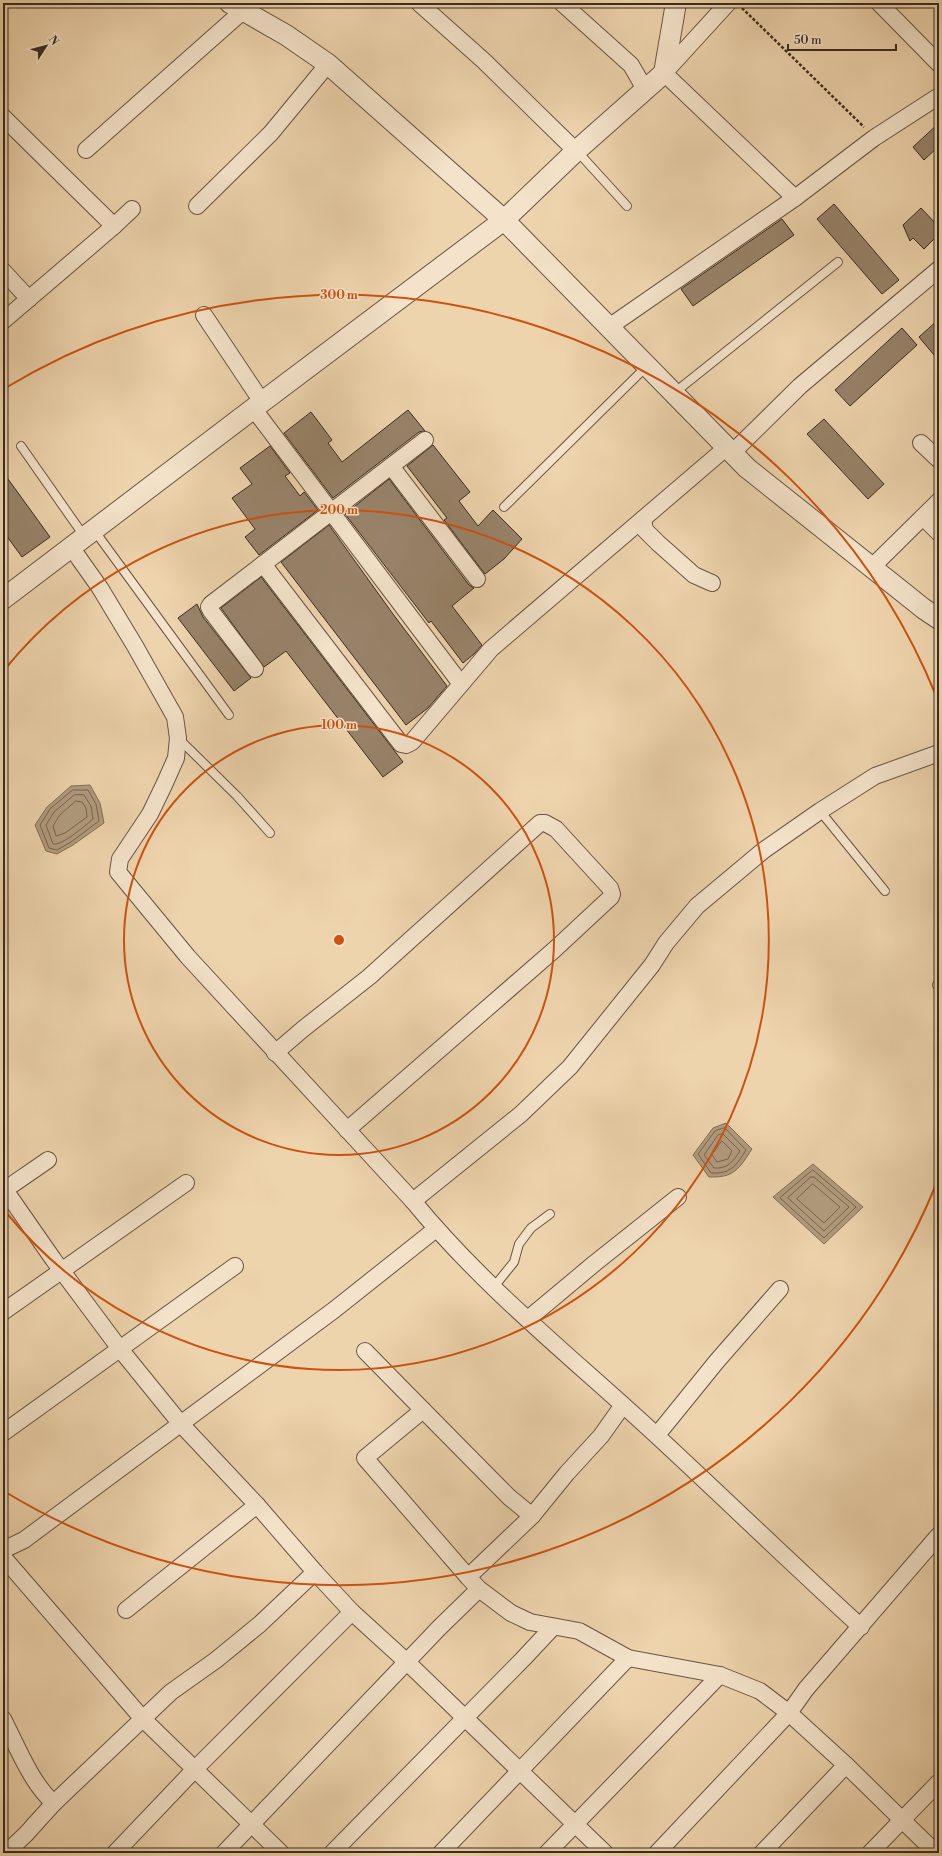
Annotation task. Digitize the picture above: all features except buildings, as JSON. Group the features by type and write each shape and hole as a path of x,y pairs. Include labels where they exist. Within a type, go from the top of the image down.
{"street":[{"path":"419,3 484,61 576,151"},
{"path":"664,73 676,3"},
{"path":"3,599 504,220 576,151 646,91 728,3"},
{"path":"879,3 939,64"},
{"path":"564,4 631,65 646,91"},
{"path":"86,150 237,7 286,35 328,64 504,220 746,468 939,619"},
{"path":"197,206 271,133 328,64"},
{"path":"664,73 795,198"},
{"path":"609,327 795,198 874,138 939,96"},
{"path":"3,117 114,226"},
{"path":"3,321 132,209"},
{"path":"263,564 401,744 406,745 412,742 492,649 643,519 729,450 800,386 939,269"},
{"path":"3,271 29,299"},
{"path":"204,315 258,405 332,512 461,684"},
{"path":"255,669 209,607 425,440"},
{"path":"922,443 939,460"},
{"path":"391,466 477,579"},
{"path":"872,567 939,501"},
{"path":"923,517 939,533"},
{"path":"643,519 645,530 658,544 694,575 712,583"},
{"path":"83,538 100,588 135,646 175,718 178,738 176,758 164,785 150,814 120,859 118,872 188,957 413,1201 436,1229 493,1288 656,1435 788,1561 861,1627"},
{"path":"413,1201 520,1114 570,1067 652,965 666,943 697,906 764,850 874,776 939,753"},
{"path":"275,1053 369,977 540,823 545,823 556,829 562,835 610,888 612,894 611,897 554,950 347,1130"},
{"path":"48,1160 4,1190 120,1349 180,1423 257,1505 352,1612 408,1663 605,1853"},
{"path":"3,1312 186,1184"},
{"path":"528,1319 678,1197"},
{"path":"3,1550 24,1540 334,1310 436,1229"},
{"path":"3,1433 235,1266"},
{"path":"656,1435 717,1361 780,1289"},
{"path":"365,1351 509,1497 532,1516"},
{"path":"468,1577 532,1516 567,1473 601,1436 623,1405"},
{"path":"423,1410 365,1458 479,1589 511,1613 530,1622 578,1631 628,1658 720,1675 760,1691 789,1713 846,1765 936,1853"},
{"path":"126,1610 257,1505"},
{"path":"657,1853 789,1713 806,1689 939,1535"},
{"path":"3,1557 142,1718 281,1853"},
{"path":"6,1853 26,1834 54,1803 142,1718 171,1692 216,1660 260,1624 316,1572"},
{"path":"224,1853 479,1589"},
{"path":"115,1853 195,1769 352,1612"},
{"path":"332,1853 464,1717 523,1660 553,1627"},
{"path":"441,1853 628,1658"},
{"path":"547,1853 720,1675"},
{"path":"3,1719 38,1785 47,1797 54,1803"},
{"path":"762,1853 846,1765"},
{"path":"870,1853 939,1782"}],"lane":[{"path":"576,151 627,206"},
{"path":"674,393 838,262"},
{"path":"504,507 647,366"},
{"path":"21,446 83,538 229,715"},
{"path":"178,738 237,796 270,833"},
{"path":"820,811 885,891"},
{"path":"493,1288 514,1262 519,1244 531,1228 550,1214"}],"path":[{"path":"737,3 874,138"}],"water":[{"path":"90,785 100,803 104,823 73,845 57,854 46,851 35,825 47,807 71,786"},
{"path":"726,1123 752,1149 735,1171 724,1176 709,1177 693,1155 713,1128"},
{"path":"813,1164 863,1207 824,1244 773,1197"}]}
